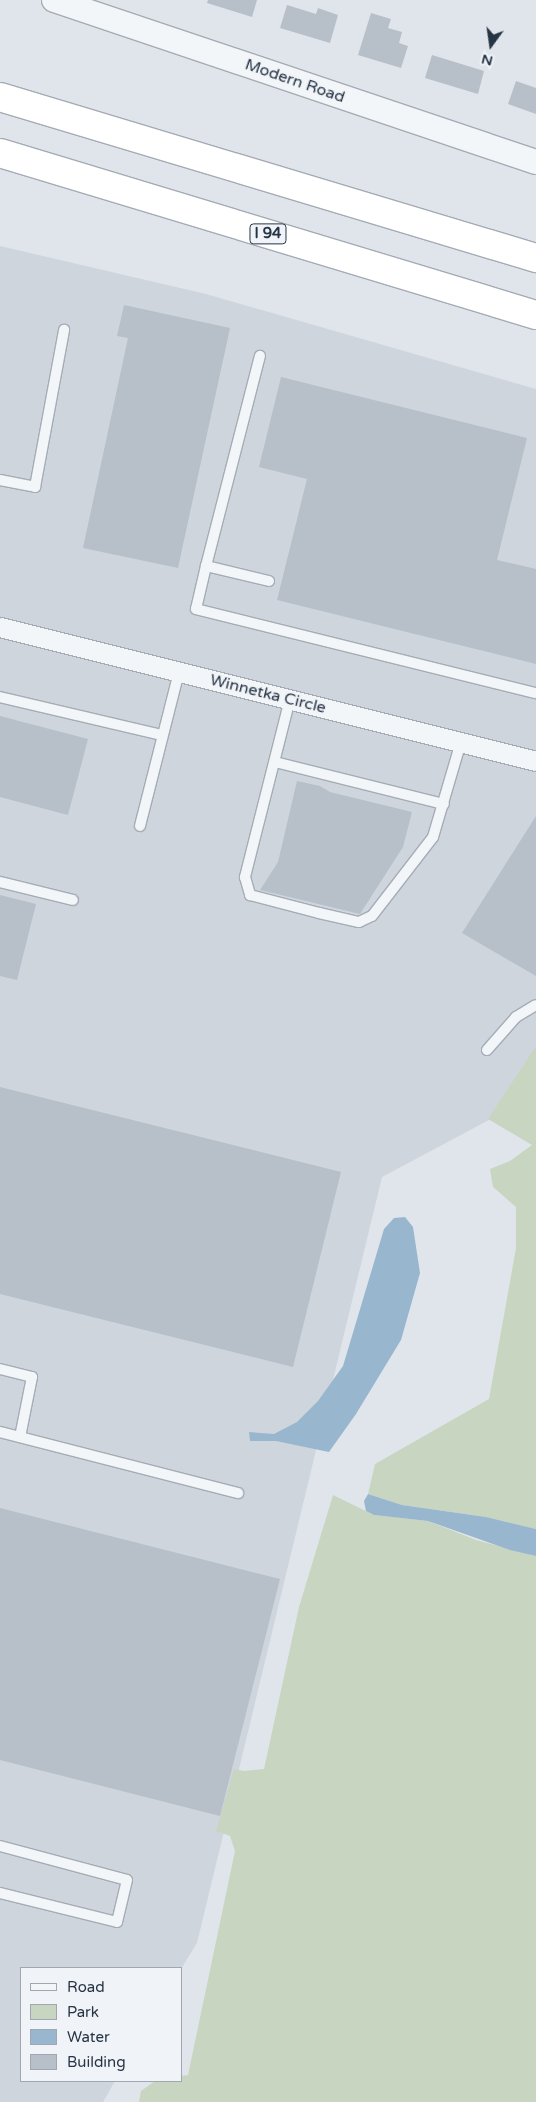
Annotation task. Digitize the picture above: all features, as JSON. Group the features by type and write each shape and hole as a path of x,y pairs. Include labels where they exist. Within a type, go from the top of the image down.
{"highway":[{"path":"0,97 536,258"},
{"name":"I 94","path":"0,153 536,315"}],"street":[{"name":"Modern Road","path":"54,0 536,162"},
{"name":"Winnetka Circle","path":"0,627 536,761"}],"lane":[{"path":"0,480 35,487 64,330"},
{"path":"260,356 196,609 536,694"},
{"path":"206,566 269,581"},
{"path":"140,826 179,672"},
{"path":"0,697 162,735"},
{"path":"290,699 245,877 250,895 319,913 359,922 372,916 433,837 461,742"},
{"path":"275,762 444,804"},
{"path":"0,882 73,900"},
{"path":"487,1050 516,1017 536,1005"},
{"path":"0,1369 32,1377 20,1437"},
{"path":"0,1432 238,1493"},
{"path":"0,1846 126,1880 117,1922 0,1893"}],"shaded area":[{"path":"0,246 206,294 536,389 536,1095 382,1177 197,1943 182,1967 20,1967 20,2082 114,2082 103,2102 0,2102"}],"green space":[{"path":"536,1046 536,1529 486,1517 402,1505 368,1494 375,1464 489,1399 516,1248 516,1207 493,1187 490,1169 510,1161 532,1145 488,1119"},
{"path":"333,1495 374,1515 428,1521 476,1540 536,1556 536,2102 139,2102 141,2091 154,2082 182,2082 182,2076 188,2075 235,1851 230,1836 216,1831 234,1769 244,1771 264,1769 299,1607"}],"water":[{"path":"405,1217 413,1227 420,1273 401,1340 356,1414 329,1452 276,1441 250,1441 249,1432 274,1434 297,1422 318,1401 343,1366 384,1229 394,1218"},
{"path":"368,1494 402,1505 486,1517 536,1529 536,1556 510,1550 428,1521 374,1515 366,1511 364,1501"}],"building":[{"path":"208,0 257,0 252,17 207,3"},
{"path":"287,5 316,14 318,8 338,15 330,43 280,28"},
{"path":"371,13 391,19 388,28 402,32 399,43 408,46 401,68 358,55"},
{"path":"432,55 484,71 478,94 425,78"},
{"path":"516,81 536,88 536,114 508,104"},
{"path":"124,305 230,328 178,568 83,548 128,338 117,336"},
{"path":"281,377 527,438 497,560 536,569 536,664 277,600 307,479 259,467"},
{"path":"0,716 88,739 68,815 0,797"},
{"path":"297,781 320,786 330,792 412,812 403,847 360,914 260,890 278,862"},
{"path":"536,816 536,976 462,933"},
{"path":"0,895 36,904 17,980 0,976"},
{"path":"0,1087 341,1172 293,1367 0,1294"},
{"path":"0,1508 280,1579 220,1816 0,1760"}]}
